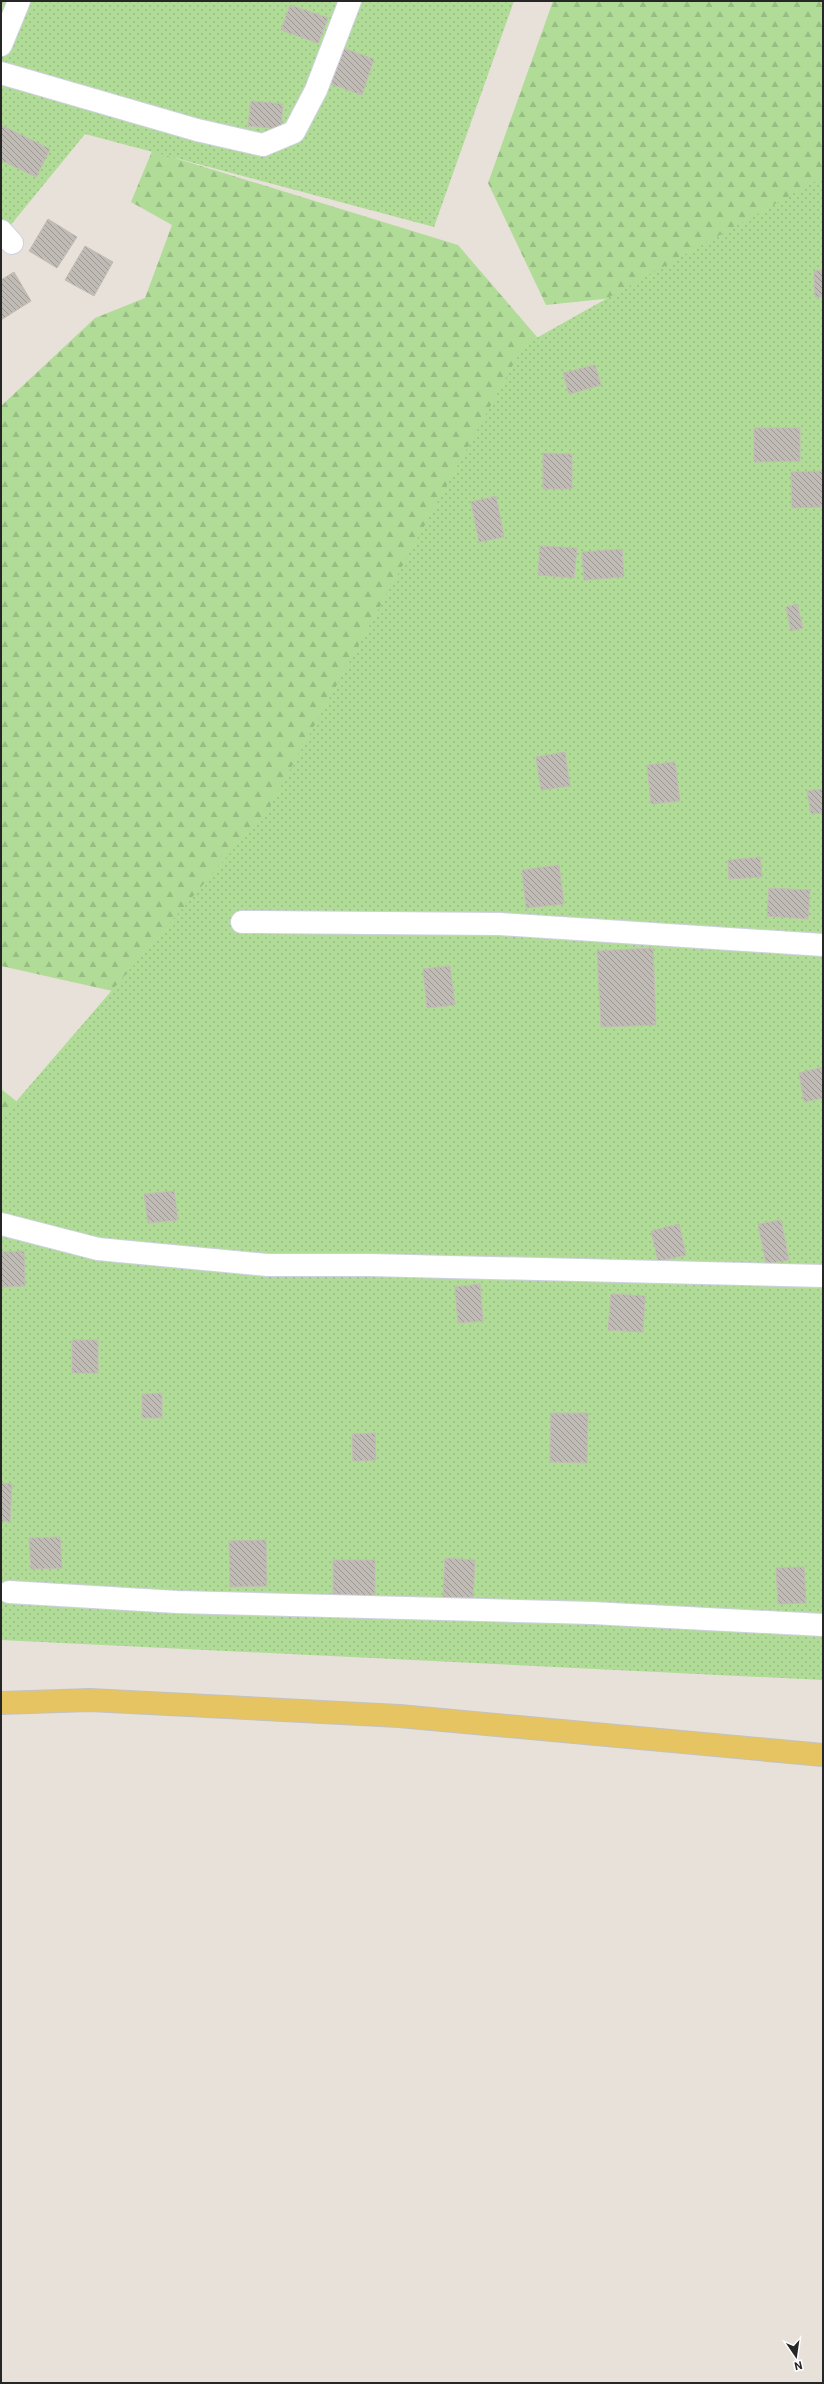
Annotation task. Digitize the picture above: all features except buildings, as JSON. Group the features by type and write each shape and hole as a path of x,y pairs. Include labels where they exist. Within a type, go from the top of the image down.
{"main road":[{"path":"1,1703 90,1700 399,1716 823,1755"}],"lane":[{"path":"1,45 19,1"},
{"path":"1,74 197,130 263,145 294,132 316,90 350,1"},
{"path":"242,922 500,924 823,945"},
{"path":"1,1224 98,1249 267,1265 369,1265 823,1276"},
{"path":"9,1592 177,1602 592,1613 823,1625"}],"green space":[{"path":"1,1 514,1 434,227 85,134 1,237"},
{"path":"553,1 823,1 823,231 737,285 546,305 488,183"},
{"path":"152,151 458,245 550,352 206,1012 1,966 1,406 95,318 145,298 172,225 131,202"},
{"path":"823,177 823,1680 1,1640 1,1119 269,808 524,345"},
{"path":"1,1089 29,1111 1,1189"}]}
